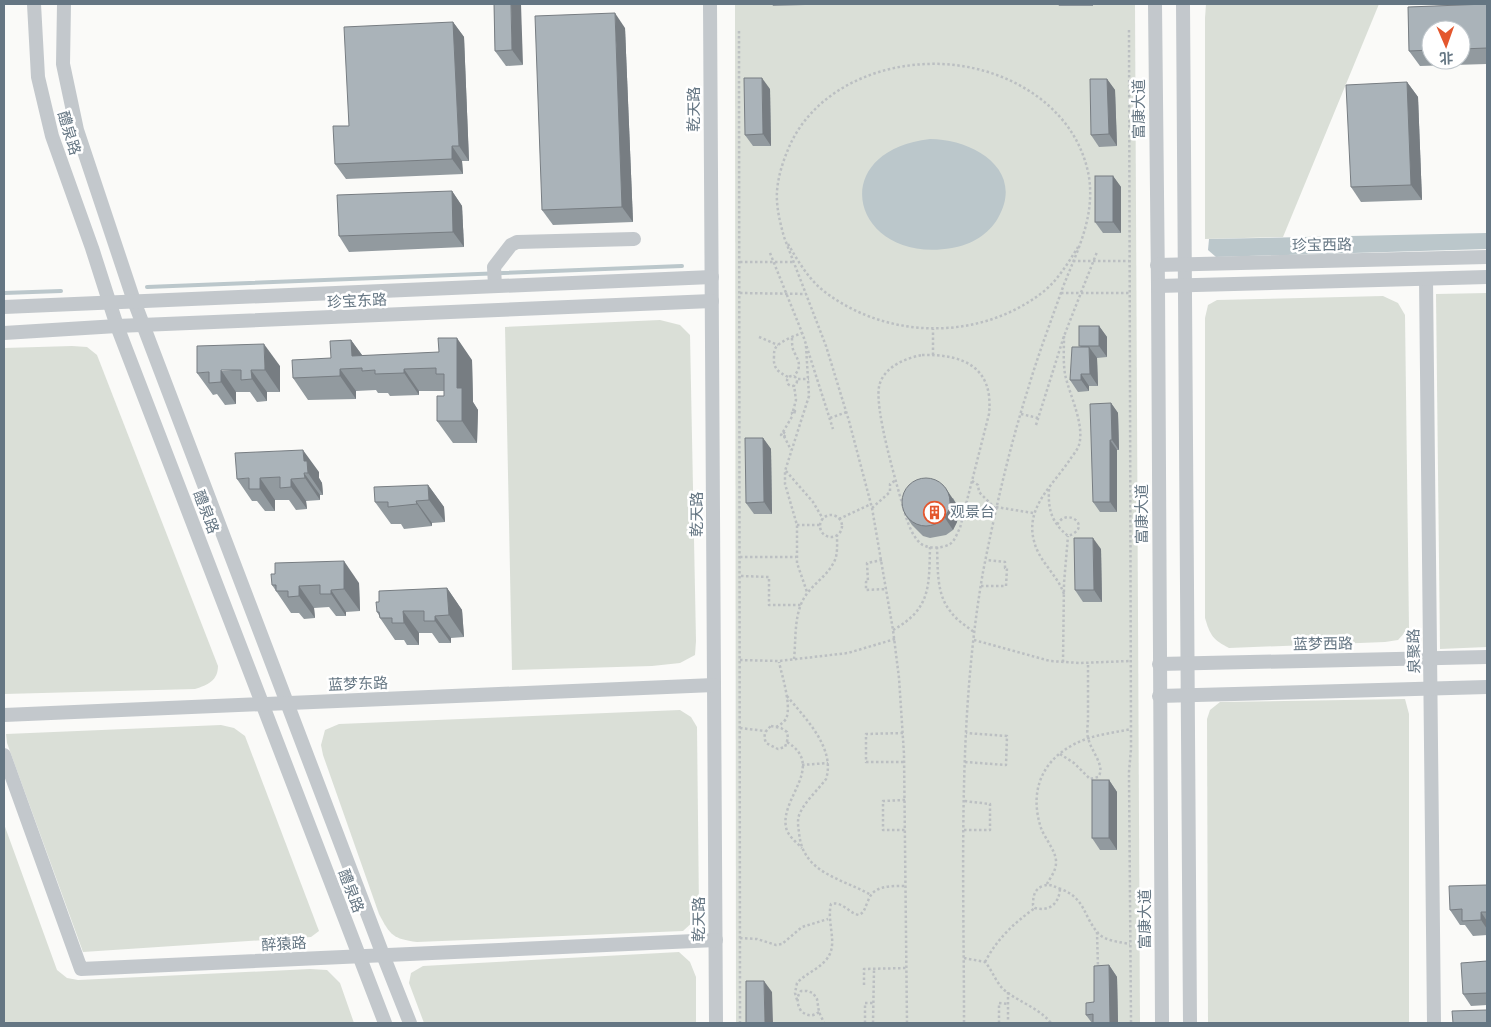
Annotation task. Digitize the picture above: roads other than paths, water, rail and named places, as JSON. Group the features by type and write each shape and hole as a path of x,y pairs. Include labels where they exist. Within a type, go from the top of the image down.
{"street":[{"name":"醴泉路","path":"34,4 38,77 52,136 117,326 385,1023"},
{"name":"醴泉路","path":"64,4 63,64 77,130 134,300 382,956 410,1023"},
{"name":"乾天路","path":"710,4 716,1023"},
{"name":"富康大道","path":"1155,4 1162,1023"},
{"path":"1183,4 1190,1023"},
{"path":"495,286 494,267 511,244 517,242 634,239"},
{"name":"珍宝西路","path":"1157,265 1487,257"},
{"name":"珍宝东路","path":"4,306 712,277"},
{"path":"1158,286 1487,277"},
{"name":"泉聚路","path":"1426,279 1434,1023"},
{"name":"珍宝东路","path":"4,334 117,326 712,301"},
{"name":"蓝梦西路","path":"1159,664 1487,657"},
{"name":"蓝梦东路","path":"4,715 714,685"},
{"path":"1159,696 1487,687"},
{"name":"醉猿路","path":"4,755 82,969 716,940"}],"waterway":[{"path":"147,287 682,266"},
{"path":"4,293 61,291"}],"place":[{"name":"观景台","path":"934,512"}]}
